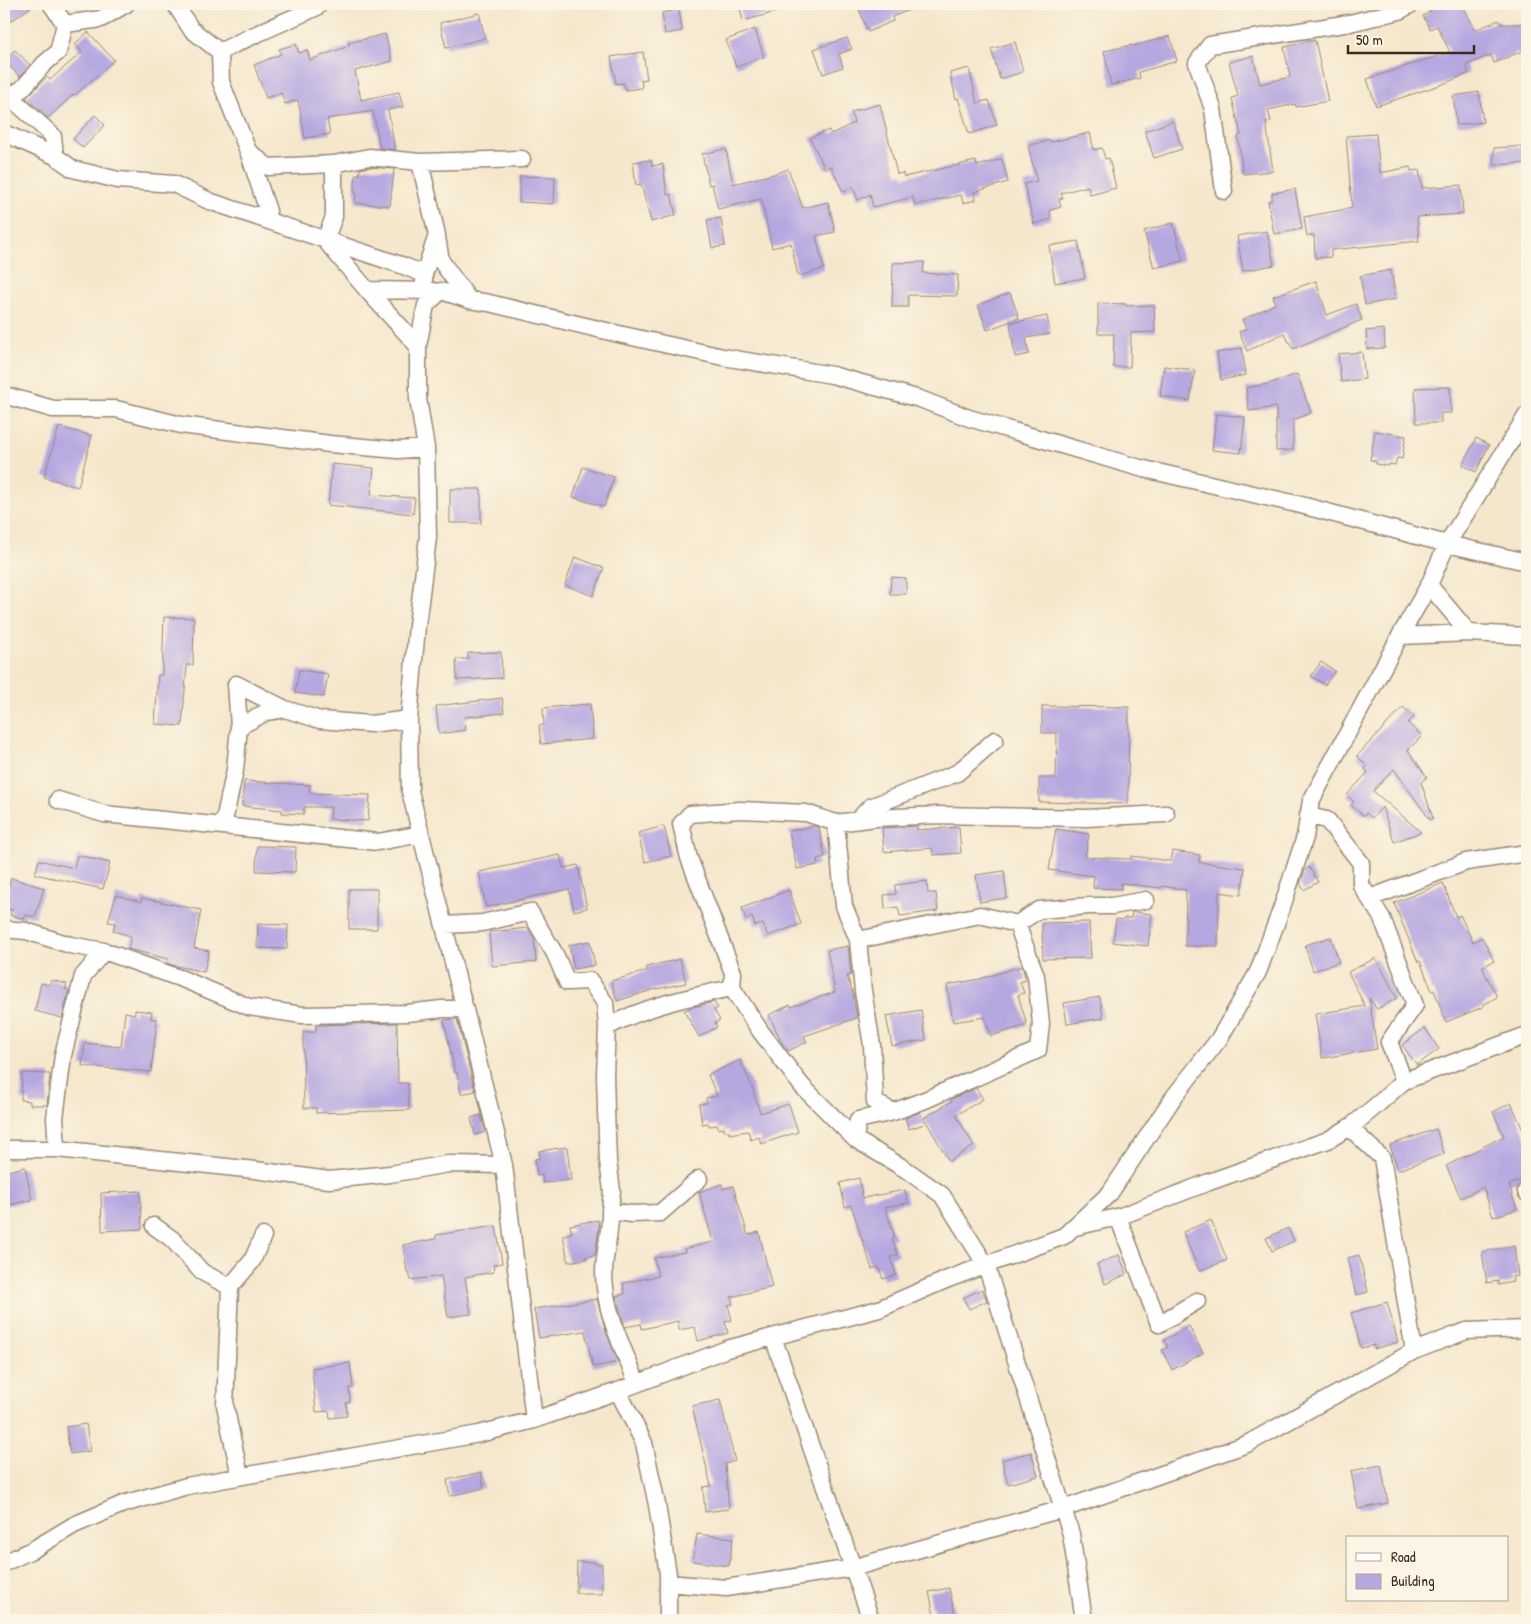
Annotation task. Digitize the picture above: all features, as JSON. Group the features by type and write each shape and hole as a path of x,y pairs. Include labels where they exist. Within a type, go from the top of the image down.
{"street":[{"path":"51,4 65,24 58,52 44,64 22,90 5,99 52,136 55,156"},
{"path":"65,24 101,18 126,4"},
{"path":"175,4 192,29 220,52 221,82 248,151 268,210 255,216"},
{"path":"220,52 244,39 317,7 319,4"},
{"path":"1224,191 1213,110 1197,63 1210,45 1350,23 1399,11 1412,4"},
{"path":"4,133 55,156 73,169 118,180 174,184 209,201 424,274"},
{"path":"248,151 268,167 334,164 369,157 420,162 522,158"},
{"path":"420,162 441,261 469,300"},
{"path":"325,240 334,217 334,164"},
{"path":"424,291 424,274 437,235"},
{"path":"325,240 418,346"},
{"path":"367,290 441,291 469,300 490,303 723,357 832,375 920,399 969,418 1140,468 1301,505 1447,544 1527,562"},
{"path":"441,291 426,306 418,346 418,399 426,448 428,537 417,626 409,720 410,791 504,1165 534,1420"},
{"path":"4,395 53,408 116,409 181,424 321,443 398,450 426,448"},
{"path":"4,1563 34,1549 74,1525 123,1504 186,1486 479,1434 534,1420 618,1391 727,1349 879,1309 948,1279 1064,1236 1110,1193 1173,1098 1219,1039 1258,972 1302,846 1311,801 1429,585 1447,544 1527,415"},
{"path":"1429,585 1469,633"},
{"path":"1400,636 1469,633 1527,636"},
{"path":"223,826 235,770 239,727 236,684 285,709 320,720 371,724 409,720"},
{"path":"239,727 266,712 285,709"},
{"path":"858,820 870,807 957,772 995,740"},
{"path":"58,800 104,814 378,842 421,834"},
{"path":"1084,1620 1071,1534 986,1265 942,1195 905,1169 855,1139 802,1086 760,1032 732,988 733,973 689,858 681,824 690,814 740,810 806,813 836,822 939,815 1086,818 1166,814"},
{"path":"1308,816 1327,820 1362,863 1361,885 1382,918 1415,1006 1389,1042 1404,1081"},
{"path":"836,822 844,906 858,940 862,991 872,1045 875,1102 893,1112"},
{"path":"1370,898 1466,862 1527,852"},
{"path":"858,940 980,915 1017,924 1039,910 1112,906 1146,900"},
{"path":"444,925 482,923 530,912 555,954 567,982 590,981 605,1003 607,1027 605,1074 608,1161 612,1191 611,1223 604,1271 606,1297 614,1326 637,1384"},
{"path":"855,1139 858,1120 893,1112 925,1100 1038,1050 1041,1024 1036,976 1017,924"},
{"path":"4,929 26,931 70,945 104,951 258,1008 302,1015 407,1013 442,1008 465,1009"},
{"path":"57,1148 56,1118 63,1055 83,976 104,951"},
{"path":"607,1027 627,1016 668,1002 732,988"},
{"path":"1075,1227 1118,1217 1328,1140 1349,1127 1404,1081 1527,1035"},
{"path":"1349,1127 1382,1158 1414,1351"},
{"path":"4,1149 57,1148 329,1180 390,1174 448,1164 504,1165"},
{"path":"610,1211 632,1214 660,1213 699,1179"},
{"path":"1118,1217 1159,1324 1198,1300"},
{"path":"154,1226 172,1239 202,1272 230,1287"},
{"path":"240,1476 225,1404 230,1287 252,1261 263,1236"},
{"path":"668,1583 726,1588 852,1568 1063,1508 1247,1444 1414,1351 1466,1331 1527,1330"},
{"path":"773,1337 870,1620"},
{"path":"618,1391 644,1442 657,1505 668,1574 668,1620"}],"building":[{"path":"4,4 35,4 4,26"},
{"path":"739,4 791,4 791,8 743,21"},
{"path":"857,4 924,4 892,17 893,21 868,32"},
{"path":"1426,4 1462,4 1475,30 1499,20 1501,24 1527,24 1527,49 1494,63 1491,55 1466,65 1469,73 1443,84 1376,106 1367,79 1450,52 1437,26 1430,29 1423,16 1430,12"},
{"path":"679,10 682,31 665,34 662,13"},
{"path":"479,13 485,38 446,48 440,23"},
{"path":"755,29 764,57 736,67 726,40"},
{"path":"88,32 114,60 48,118 26,98 47,77 50,80 82,52 75,44"},
{"path":"385,34 392,61 355,71 361,100 399,92 403,107 388,110 395,150 380,148 373,111 327,119 330,134 305,138 298,100 285,104 281,93 266,98 254,65 281,54 279,49 296,44 299,53 307,50 310,60 349,46 348,43"},
{"path":"1170,36 1177,61 1139,72 1140,78 1111,85 1104,51 1133,46"},
{"path":"847,38 852,49 839,54 843,67 823,74 814,49"},
{"path":"1315,40 1328,101 1296,107 1295,104 1268,110 1271,121 1266,122 1273,171 1243,174 1238,136 1241,135 1232,98 1238,96 1229,62 1253,56 1260,84 1290,77 1284,47"},
{"path":"1015,42 1023,72 1000,79 991,49"},
{"path":"15,50 30,65 20,77 4,60"},
{"path":"643,52 647,79 641,80 642,88 626,90 624,83 616,84 611,57"},
{"path":"969,68 977,103 989,100 997,125 969,134 958,98 956,99 950,73"},
{"path":"1479,92 1483,122 1457,125 1453,96"},
{"path":"880,104 897,174 903,173 904,177 976,161 977,166 1002,159 1008,182 974,192 976,200 963,203 961,195 915,205 913,197 873,207 870,194 858,200 853,187 843,192 831,166 825,169 810,138 829,130 831,134 854,123 851,112"},
{"path":"95,115 105,125 83,148 73,139"},
{"path":"1173,121 1182,149 1154,158 1145,131"},
{"path":"1090,133 1094,150 1102,148 1105,159 1109,158 1116,188 1090,195 1088,186 1061,193 1063,198 1059,199 1061,207 1050,210 1051,219 1034,224 1024,184 1037,181 1028,146"},
{"path":"1376,134 1380,173 1410,167 1411,171 1419,170 1422,188 1461,185 1463,214 1417,217 1419,241 1331,250 1331,257 1315,258 1314,235 1307,236 1304,217 1352,208 1346,136"},
{"path":"1527,146 1527,163 1494,165 1494,148"},
{"path":"726,149 733,184 788,169 803,208 828,202 835,232 816,236 824,269 798,276 791,243 772,248 761,199 718,209 712,184 709,185 702,154"},
{"path":"651,160 652,166 663,164 667,195 671,194 676,215 651,222 641,184 636,185 633,162"},
{"path":"370,167 394,169 390,206 355,203 356,174 359,175 360,169"},
{"path":"520,176 555,177 554,204 519,202"},
{"path":"1295,189 1302,229 1274,234 1268,201 1272,200 1272,193"},
{"path":"721,218 725,246 712,248 707,220"},
{"path":"1173,223 1183,261 1154,268 1144,231"},
{"path":"1267,231 1274,265 1243,271 1237,236"},
{"path":"1078,241 1085,278 1055,283 1049,246"},
{"path":"924,262 923,273 958,275 957,296 908,295 908,307 892,307 893,263"},
{"path":"1391,270 1396,299 1365,305 1360,276"},
{"path":"1316,281 1327,315 1356,304 1362,320 1293,349 1284,333 1247,351 1239,332 1246,329 1242,320 1275,304 1273,296"},
{"path":"1010,293 1019,318 987,330 978,305"},
{"path":"1098,303 1126,304 1126,306 1154,305 1155,332 1131,333 1130,367 1113,367 1114,334 1098,334"},
{"path":"1047,316 1050,334 1026,338 1029,354 1015,357 1010,323"},
{"path":"1384,329 1385,348 1367,349 1366,331"},
{"path":"1242,348 1246,375 1221,380 1217,353"},
{"path":"1362,352 1365,379 1341,382 1338,354"},
{"path":"1164,366 1195,370 1190,401 1160,396"},
{"path":"1297,374 1311,413 1293,420 1293,450 1276,451 1276,407 1249,411 1246,388 1268,384"},
{"path":"1450,387 1451,413 1441,413 1441,423 1416,423 1415,388"},
{"path":"1216,414 1245,417 1241,453 1212,450"},
{"path":"59,427 92,436 78,487 44,477"},
{"path":"1375,431 1406,436 1402,459 1397,458 1395,465 1376,464 1376,461 1370,460"},
{"path":"1476,438 1489,445 1476,472 1463,465"},
{"path":"332,464 374,468 371,495 415,498 413,514 328,505"},
{"path":"583,467 614,477 604,507 573,497"},
{"path":"450,489 481,489 481,523 450,523"},
{"path":"575,557 604,568 593,596 565,585"},
{"path":"891,577 906,578 906,594 890,594"},
{"path":"164,617 194,618 193,665 187,665 182,726 155,724 158,675 162,675"},
{"path":"501,652 502,678 457,680 456,659 468,659 468,653"},
{"path":"1321,662 1335,671 1325,685 1311,676"},
{"path":"299,670 328,674 324,697 295,693"},
{"path":"502,698 504,713 465,717 466,730 439,734 436,706"},
{"path":"590,704 593,739 541,744 539,726 544,725 543,708"},
{"path":"1042,706 1129,707 1128,804 1039,802 1039,778 1056,778 1057,733 1042,733"},
{"path":"1403,707 1414,717 1408,723 1422,736 1408,750 1427,777 1421,782 1433,818 1430,820 1394,769 1373,791 1421,832 1394,842 1382,807 1372,818 1366,813 1364,816 1351,805 1354,802 1347,795 1368,772 1365,769 1367,766 1357,756"},
{"path":"244,781 310,785 309,793 370,795 368,821 330,819 331,807 304,807 304,814 282,813 282,810 242,806"},
{"path":"664,826 671,856 645,862 638,833"},
{"path":"814,826 819,828 825,857 817,859 818,865 797,869 789,831"},
{"path":"917,826 917,830 959,827 961,853 933,855 932,848 884,852 882,828"},
{"path":"1056,829 1089,834 1085,857 1131,859 1131,856 1171,861 1173,851 1200,855 1199,862 1245,868 1241,895 1219,892 1218,946 1185,946 1186,890 1121,883 1121,889 1093,888 1094,876 1049,870"},
{"path":"257,846 296,847 295,872 256,871"},
{"path":"77,855 110,863 103,889 35,874 39,860 74,868"},
{"path":"560,855 563,868 578,865 587,908 574,911 569,889 486,907 479,872"},
{"path":"1309,867 1318,882 1304,890 1300,884 1305,870"},
{"path":"1004,871 1007,898 980,902 976,875"},
{"path":"11,878 44,888 35,917 26,915 24,919 10,915 12,910 4,908"},
{"path":"927,881 928,893 936,893 938,911 900,916 898,907 885,909 884,895 896,894 895,885"},
{"path":"1443,883 1456,917 1460,915 1473,942 1482,937 1494,961 1482,967 1497,997 1483,1005 1483,1007 1446,1022 1434,990 1432,991 1420,961 1418,962 1394,903"},
{"path":"349,889 377,889 377,929 349,929"},
{"path":"789,890 801,924 768,936 763,924 755,926 752,917 746,920 742,908"},
{"path":"116,895 141,902 142,898 201,910 194,948 209,951 204,972 172,965 167,963 168,959 128,949 131,936 113,931 115,923 108,922"},
{"path":"1134,912 1152,914 1148,946 1113,942 1116,919 1131,918"},
{"path":"1089,922 1091,958 1043,959 1042,923"},
{"path":"258,924 288,925 287,949 257,948"},
{"path":"528,928 534,938 536,962 492,966 489,932"},
{"path":"1331,937 1339,962 1313,971 1305,945"},
{"path":"590,941 595,965 574,969 569,945"},
{"path":"848,946 851,975 847,976 853,994 857,1018 804,1036 807,1042 788,1051 781,1041 769,1015 790,1005 791,1007 835,992 827,950"},
{"path":"1376,958 1397,998 1377,1009 1369,998 1377,1049 1322,1058 1315,1014 1365,1006 1348,972"},
{"path":"680,959 686,983 652,990 617,1001 611,981 647,971 646,967"},
{"path":"1022,966 1026,980 1020,982 1024,993 1018,995 1027,1025 991,1036 985,1017 953,1022 947,985 980,979"},
{"path":"51,980 67,984 65,989 69,990 62,1018 35,1011 41,983 49,985"},
{"path":"1100,997 1103,1018 1067,1024 1064,1003"},
{"path":"714,1002 718,1008 714,1010 720,1020 715,1023 717,1027 699,1037 684,1011"},
{"path":"135,1010 152,1012 151,1019 157,1019 151,1072 82,1066 85,1043 121,1047 125,1012 135,1014"},
{"path":"921,1010 926,1040 892,1046 886,1016"},
{"path":"457,1019 475,1091 461,1094 444,1020"},
{"path":"397,1023 398,1083 408,1083 409,1110 316,1113 316,1108 304,1108 303,1032 316,1032 316,1025"},
{"path":"1425,1028 1439,1049 1417,1065 1402,1045"},
{"path":"740,1060 752,1086 760,1113 789,1104 798,1132 761,1144 759,1137 751,1140 748,1131 729,1134 729,1131 724,1131 724,1128 718,1129 718,1125 709,1126 708,1123 702,1124 699,1104 707,1103 706,1098 717,1096 708,1075"},
{"path":"22,1073 50,1074 47,1105 30,1105 30,1101 21,1100"},
{"path":"976,1088 983,1099 956,1115 974,1146 949,1161 924,1118 952,1101 951,1099"},
{"path":"1511,1103 1527,1139 1527,1177 1509,1185 1517,1209 1493,1217 1483,1187 1461,1198 1446,1166 1504,1136 1493,1112"},
{"path":"920,1112 924,1124 909,1129 905,1118"},
{"path":"481,1115 485,1132 475,1135 471,1118"},
{"path":"1436,1129 1444,1154 1398,1170 1390,1145"},
{"path":"567,1147 571,1180 543,1183 542,1175 537,1176 535,1159 540,1158 539,1151"},
{"path":"25,1167 32,1200 4,1206 4,1172"},
{"path":"859,1178 863,1198 905,1190 908,1203 885,1207 895,1238 892,1239 898,1255 891,1257 896,1275 883,1279 879,1267 872,1269 851,1205 845,1207 840,1183"},
{"path":"722,1184 723,1189 733,1186 748,1235 759,1232 772,1287 731,1297 733,1304 728,1305 732,1320 725,1322 728,1333 698,1341 695,1327 679,1330 678,1321 642,1329 641,1324 625,1327 616,1296 625,1294 623,1283 658,1276 654,1258 685,1252 684,1249 713,1242 699,1192"},
{"path":"140,1191 142,1229 102,1231 101,1193"},
{"path":"598,1220 599,1227 595,1255 585,1257 586,1259 568,1262 563,1235 572,1233 570,1225"},
{"path":"1211,1220 1227,1260 1199,1271 1183,1232"},
{"path":"496,1226 502,1263 493,1265 494,1272 465,1277 471,1314 448,1317 441,1276 411,1280 409,1272 407,1272 403,1245 436,1239 436,1235"},
{"path":"1288,1228 1294,1241 1272,1251 1266,1238"},
{"path":"1514,1246 1518,1276 1512,1277 1513,1282 1498,1285 1498,1281 1487,1283 1482,1252"},
{"path":"1119,1255 1127,1274 1105,1284 1097,1264"},
{"path":"1359,1255 1368,1292 1356,1295 1347,1258"},
{"path":"982,1289 987,1301 969,1309 963,1298"},
{"path":"597,1299 606,1332 618,1362 593,1367 585,1331 539,1338 534,1309"},
{"path":"1387,1302 1398,1342 1374,1349 1374,1345 1361,1348 1351,1313"},
{"path":"1189,1326 1203,1353 1172,1370 1162,1350 1168,1347 1164,1340"},
{"path":"350,1363 353,1388 349,1388 350,1402 346,1403 347,1416 330,1418 329,1411 316,1412 312,1368"},
{"path":"720,1400 735,1461 725,1464 729,1509 705,1512 703,1487 711,1486 692,1406"},
{"path":"86,1424 90,1451 70,1454 66,1427"},
{"path":"1031,1452 1038,1476 1008,1484 1002,1460"},
{"path":"1381,1465 1388,1503 1358,1509 1351,1471"},
{"path":"481,1472 484,1488 450,1496 447,1480"},
{"path":"697,1534 733,1538 729,1566 693,1561"},
{"path":"577,1562 602,1564 602,1594 576,1593"},
{"path":"949,1588 956,1620 935,1620 929,1592"}]}
